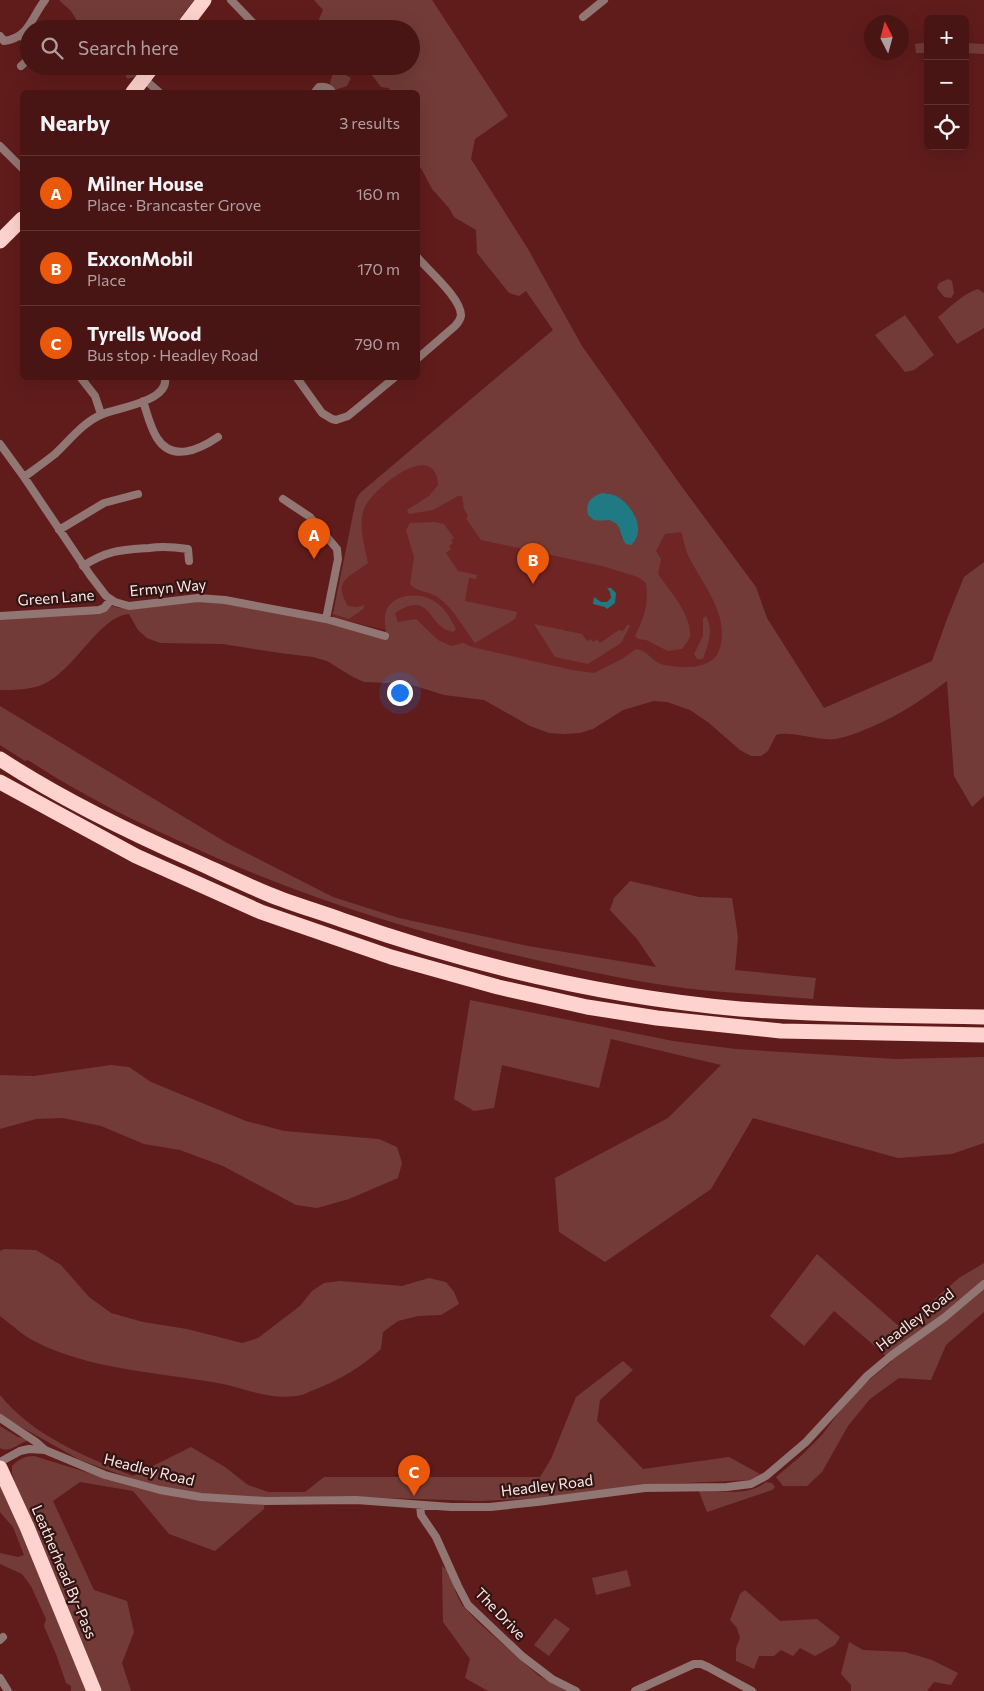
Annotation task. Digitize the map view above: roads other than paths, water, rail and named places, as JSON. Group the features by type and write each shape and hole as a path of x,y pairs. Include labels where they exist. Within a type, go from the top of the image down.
{"highway":[{"path":"189,20 204,0"},
{"path":"135,90 147,75"},
{"path":"0,241 20,221"},
{"path":"0,759 21,773 138,836 270,894 398,940 499,968 565,983 624,993 739,1008 849,1015 984,1017"},
{"path":"0,782 136,856 261,912 391,958 498,987 587,1006 657,1018 781,1031 984,1035"},
{"name":"Leatherhead By-Pass","path":"0,1468 27,1528 94,1691"}],"street":[{"path":"32,20 45,0"},
{"path":"231,0 250,20"},
{"path":"583,17 604,0"},
{"path":"0,36 4,41 20,37"},
{"path":"150,75 158,90"},
{"path":"317,90 324,86 331,90"},
{"path":"0,146 20,166"},
{"path":"420,260 453,297 461,314 460,320 455,326 420,356"},
{"path":"83,380 95,396 101,414"},
{"path":"24,477 48,460 81,427 101,414 143,401 159,393 166,380"},
{"path":"298,380 322,413 336,420 348,416 392,380"},
{"path":"143,401 157,438 166,448 175,451 192,451 218,437"},
{"name":"Ermyn Way","path":"0,444 83,566 106,596 121,605 129,606 212,598 326,619 385,636"},
{"path":"59,530 104,503 138,494"},
{"path":"283,499 310,517 337,549 338,559 326,619"},
{"path":"83,566 100,556 118,550 162,546 188,549 189,561"},
{"name":"Green Lane","path":"0,616 99,610 104,608 111,600"},
{"name":"Headley Road","path":"0,1418 45,1450 105,1475 160,1490 200,1497 266,1502 356,1500 451,1507 490,1507 645,1488 727,1487 751,1484 766,1476 806,1442 867,1376 892,1355 945,1317 984,1284"},
{"name":"Headley Road","path":"0,1462 20,1451 28,1449 45,1450"},
{"name":"The Drive","path":"420,1505 421,1514 436,1537 468,1606 522,1656 552,1679 576,1691"},
{"path":"635,1691 694,1664 708,1666 752,1691"},
{"path":"0,1678 8,1691"}],"water":[{"path":"602,493 618,497 633,512 638,526 638,533 631,545 624,542 615,523 594,520 588,515 588,503 595,496"},
{"path":"607,588 611,588 616,593 615,603 607,609 593,604 594,597 601,602 607,602 611,598"}],"place":[{"name":"Milner House","path":"314,559"},
{"name":"ExxonMobil","path":"533,584"},
{"name":"Tyrells Wood","path":"414,1496"}]}
